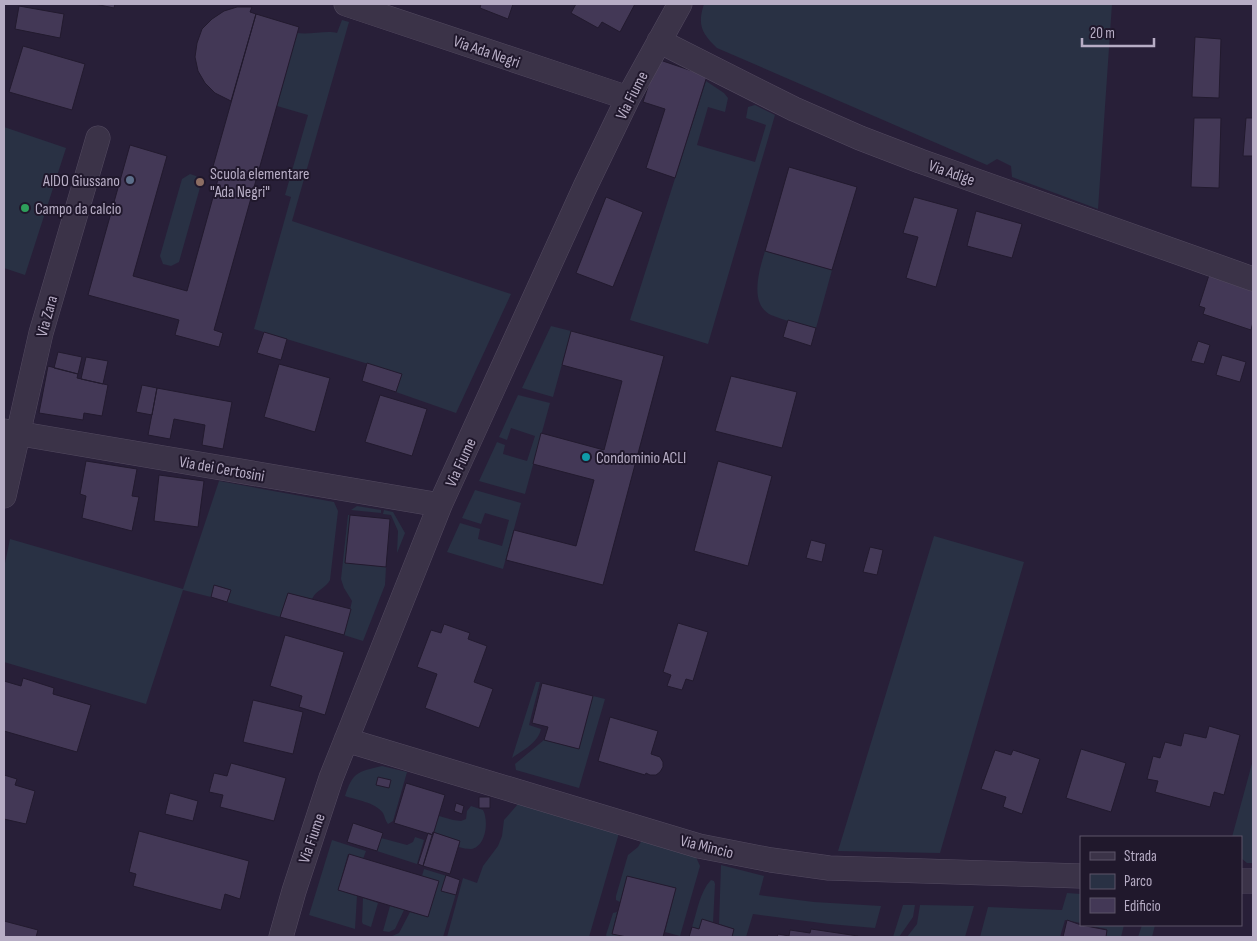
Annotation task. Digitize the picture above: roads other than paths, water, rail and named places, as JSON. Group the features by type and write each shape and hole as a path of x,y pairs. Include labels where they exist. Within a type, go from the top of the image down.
{"street":[{"name":"Via Ada Negri","path":"346,4 628,98"},
{"name":"Via Fiume","path":"281,937 310,838 346,740 440,505 585,187 628,98 680,4"},
{"name":"Via Adige","path":"659,42 794,109 860,138 1253,279"},
{"name":"Via Zara","path":"4,496 11,432 98,138"},
{"name":"Via dei Certosini","path":"11,432 440,505"},
{"name":"Via Mincio","path":"346,740 699,846 745,856 830,868 1080,876"}],"place":[{"name":"AIDO Giussano","path":"130,180"},
{"name":"Scuola elementare \"Ada Negri\"","path":"200,182"},
{"name":"Campo da calcio","path":"25,208"},
{"name":"Condominio ACLI","path":"586,457"}]}
